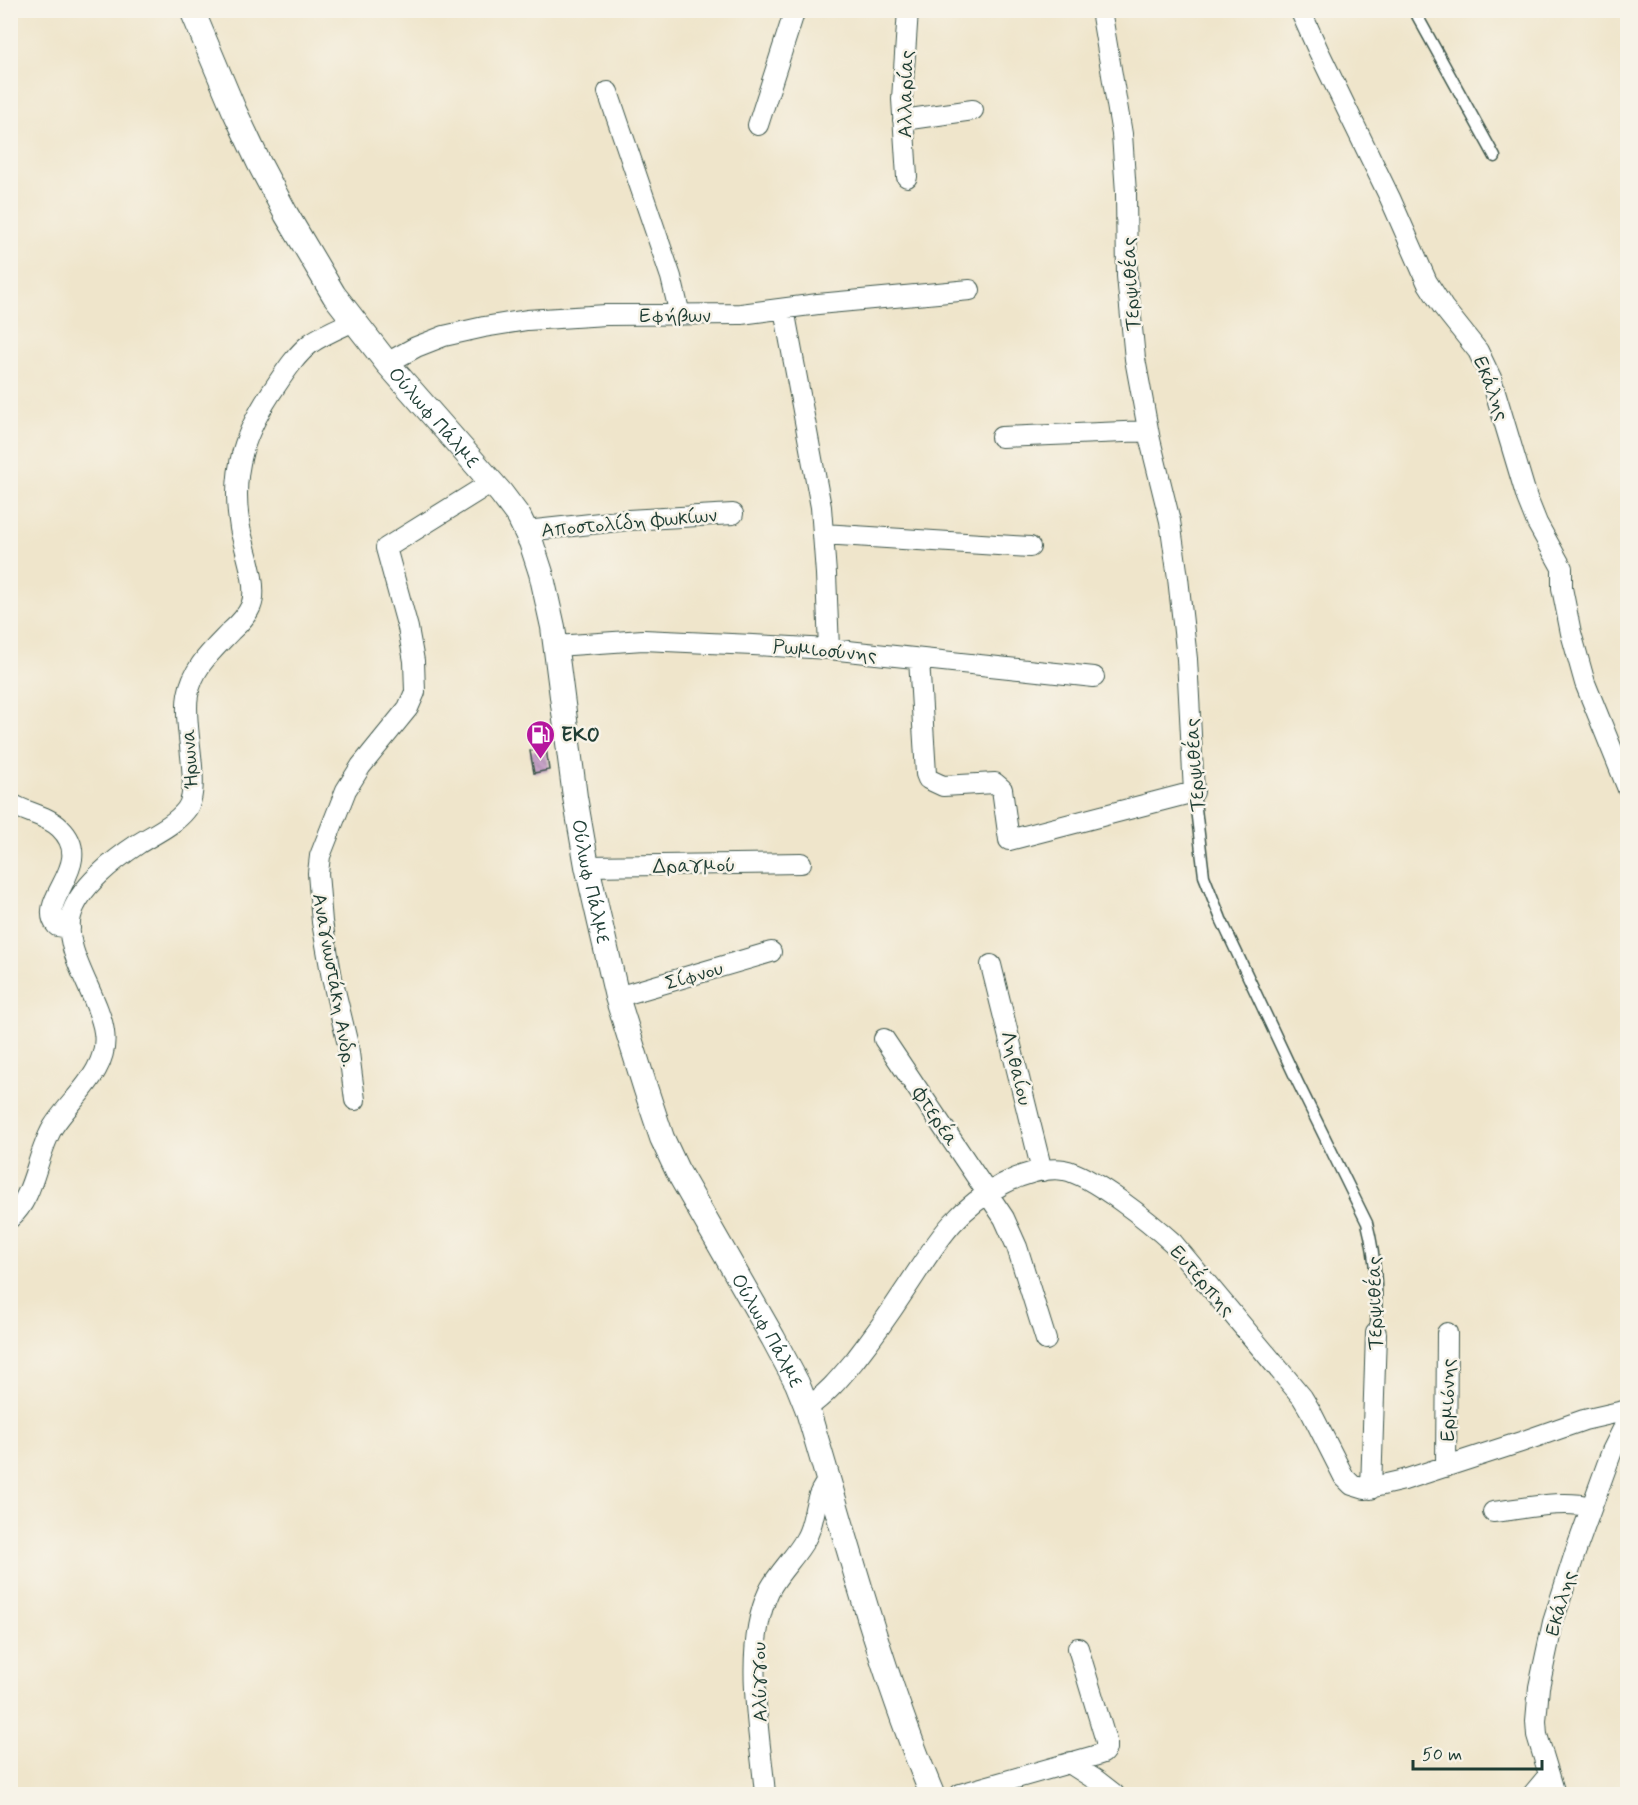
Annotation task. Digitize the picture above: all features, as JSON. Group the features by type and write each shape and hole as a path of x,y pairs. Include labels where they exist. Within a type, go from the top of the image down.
{"street":[{"name":"Ούλωφ Πάλμε","path":"192,10 234,110 267,179 325,280 387,363 513,508 534,549 556,646 575,797 587,866 617,997 645,1090 662,1138 677,1170 773,1338 807,1408 892,1687 932,1794"},
{"path":"758,125 795,10"},
{"name":"Αλλαρίας","path":"907,177 902,99 908,10"},
{"name":"Τερψιθέας","path":"1101,10 1122,134 1129,302 1135,359 1148,431 1174,542 1188,659 1194,792"},
{"name":"Εκάλης","path":"1300,10 1428,282 1443,307 1478,351 1491,378 1529,504 1562,568 1571,633 1585,683 1628,789"},
{"path":"608,93 671,277 680,315"},
{"path":"903,120 973,110"},
{"name":"Εφήβων","path":"387,363 416,347 444,336 527,320 579,316 741,314 970,290"},
{"path":"784,309 821,507 829,649"},
{"name":"Ήρωνα","path":"10,1218 19,1210 53,1127 82,1089 104,1052 103,1025 77,960 70,928 71,914 78,901 101,873 128,851 174,821 184,812 190,802 192,781 186,714 189,688 200,664 240,622 250,608 253,588 240,528 238,506 239,463 244,444 262,407 296,358 305,348 322,336 354,321"},
{"path":"1001,437 1148,431"},
{"name":"Αναγνωστάκη Ανδρ.","path":"355,1101 348,1045 322,922 318,873 320,856 330,826 346,790 361,766 408,708 415,692 414,660 408,628 386,548 492,482"},
{"name":"Αποστολίδη Φωκίων","path":"526,531 628,520 733,514"},
{"path":"823,534 1030,547"},
{"name":"Ρωμιοσύνης","path":"556,646 643,640 829,649 1094,676"},
{"path":"918,659 928,779 943,786 995,783 1002,789 1009,840 1194,792"},
{"path":"10,803 53,822 68,840 72,856 70,869 52,904 51,912 52,920 57,926 70,928"},
{"name":"Δραγμού","path":"587,866 801,863"},
{"name":"Σίφνου","path":"617,997 771,952"},
{"name":"Ληθαίου","path":"991,965 1042,1171"},
{"name":"Φτερέα","path":"884,1039 1000,1210 1011,1232 1046,1340"},
{"name":"Ευτέρπης","path":"807,1408 829,1392 903,1293 941,1234 970,1205 988,1192 1018,1177 1042,1171 1066,1171 1085,1179 1134,1211 1168,1239 1302,1397 1344,1477 1355,1486 1371,1489"},
{"name":"Τερψιθέας","path":"1371,1489 1376,1333"},
{"name":"Ερμιόνης","path":"1446,1467 1447,1333"},
{"path":"1371,1489 1446,1467 1592,1418 1628,1410"},
{"name":"Εκάλης","path":"1555,1794 1539,1746 1536,1728 1539,1687 1553,1622 1612,1451 1628,1419"},
{"name":"Αλύγγου","path":"765,1794 755,1682 758,1626 769,1591 807,1537 819,1492 829,1480"},
{"path":"1493,1512 1575,1504 1592,1508"},
{"path":"960,1794 1103,1753 1107,1747 1106,1740 1078,1648"},
{"path":"1071,1762 1114,1794"},
{"path":"1533,1794 1548,1776"}],"lane":[{"path":"1414,10 1495,157"},
{"name":"Τερψιθέας","path":"1194,792 1204,876 1218,911 1279,1044 1367,1223 1376,1267 1376,1333"}],"building":[{"path":"546,748 549,770 534,773 530,751"}],"place":[{"name":"EKO","path":"540,760"}]}
